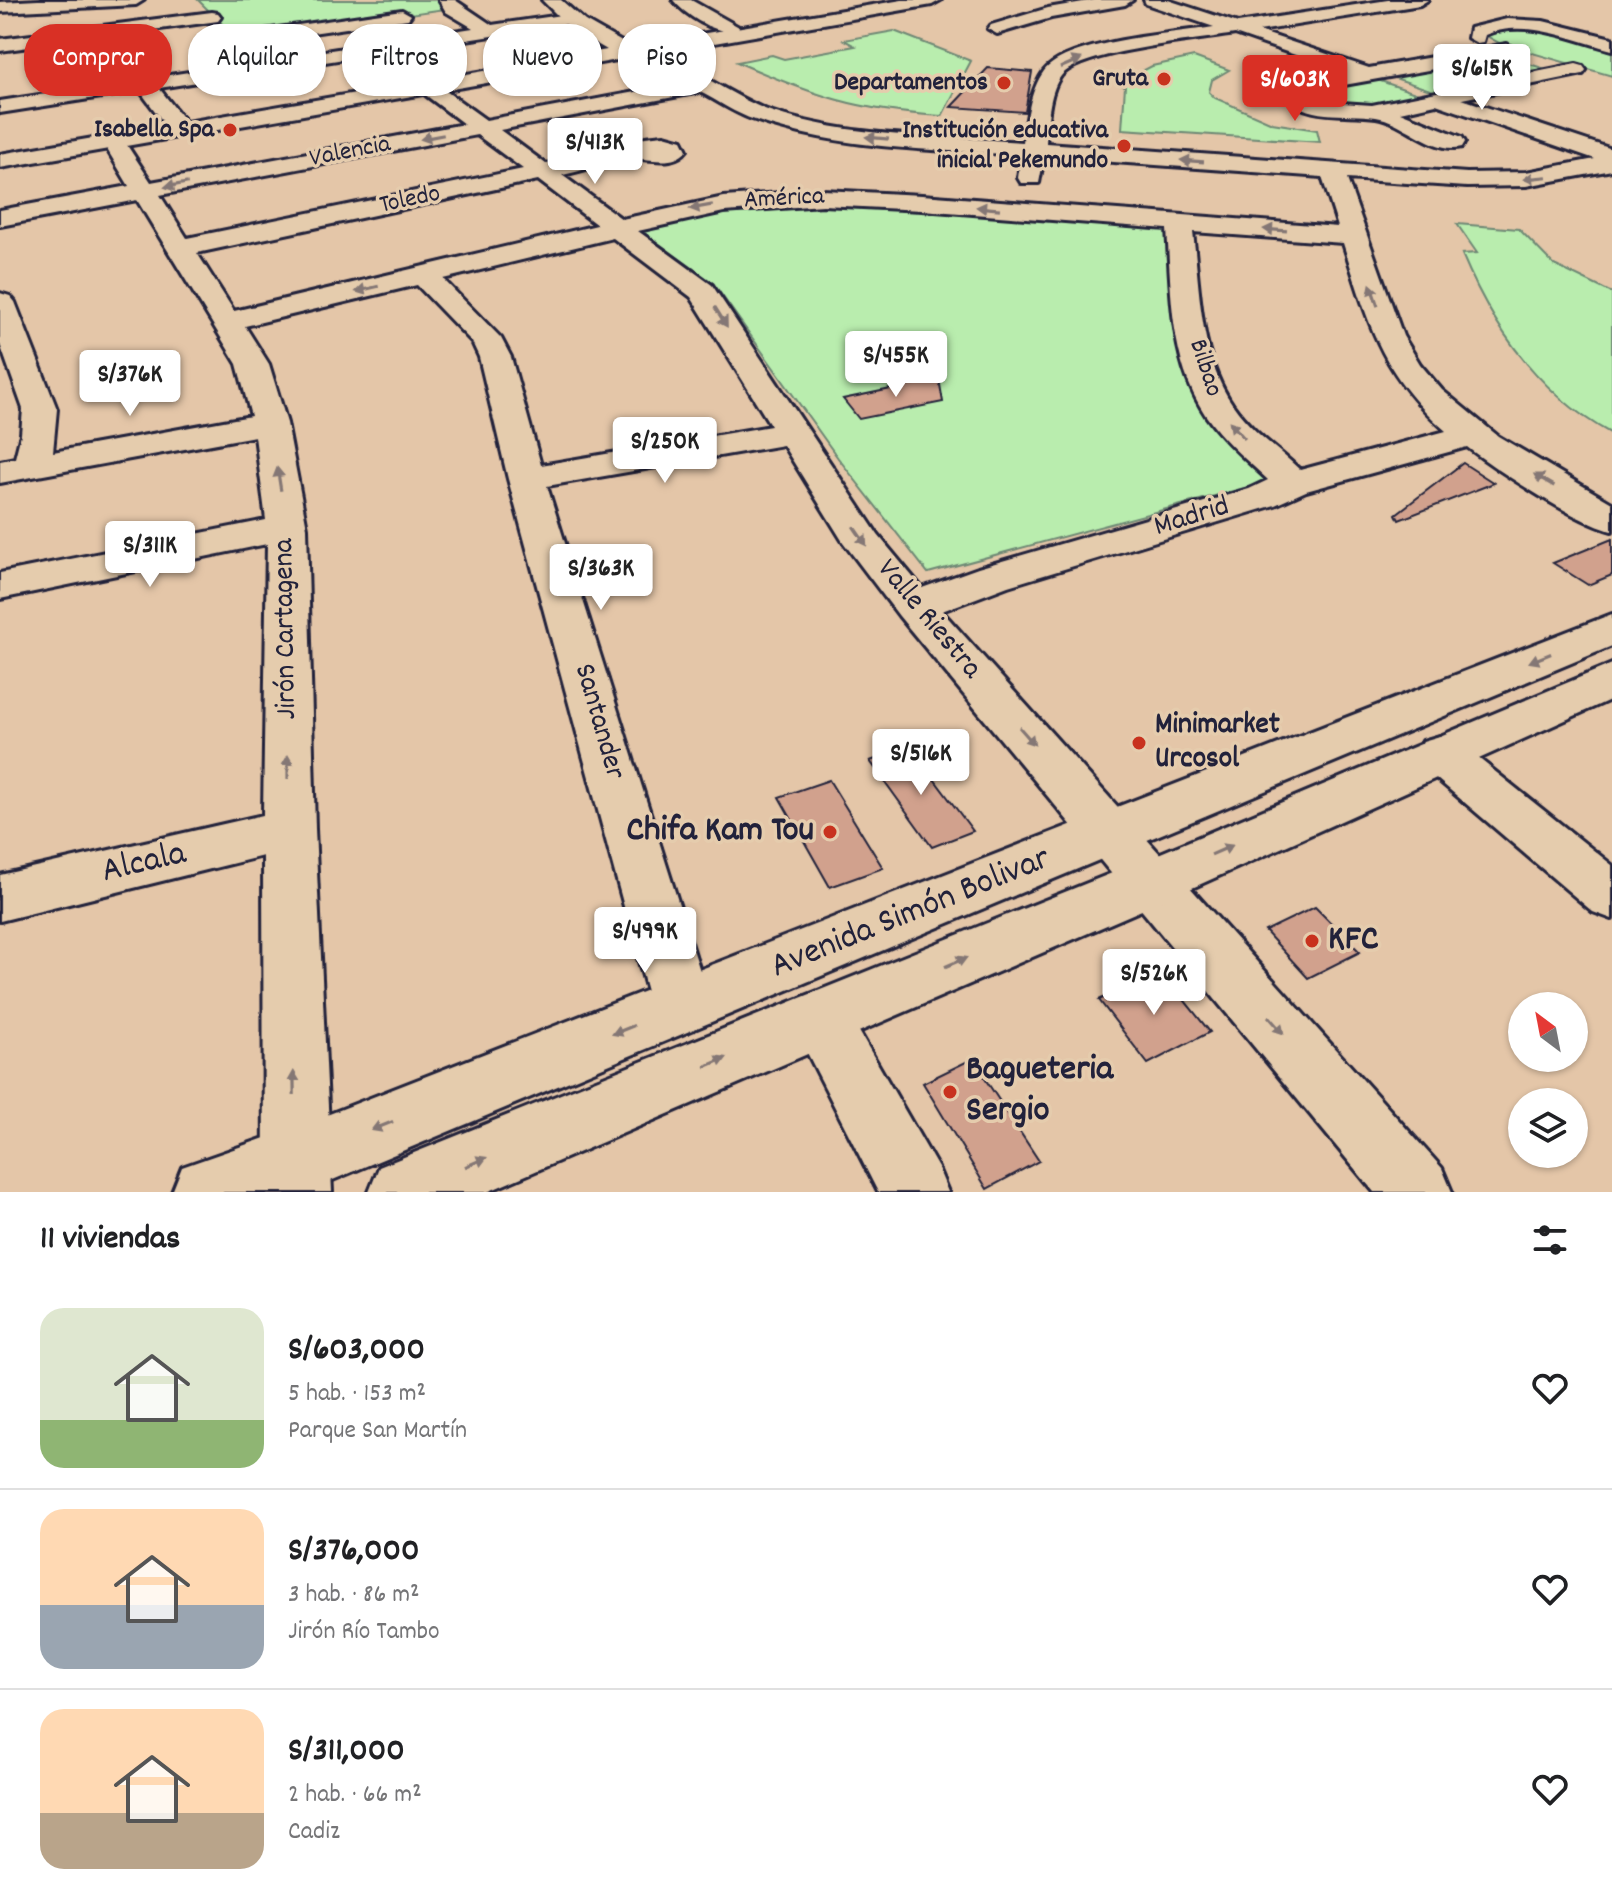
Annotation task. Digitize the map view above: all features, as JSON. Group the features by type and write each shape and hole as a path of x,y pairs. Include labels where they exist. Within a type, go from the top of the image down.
{"main road":[{"path":"551,0 568,19 609,47"},
{"path":"578,0 600,22 609,47"},
{"path":"467,74 888,0"},
{"path":"467,74 609,47 932,0"},
{"path":"0,150 178,125 346,96"},
{"path":"0,161 113,141 178,125"},
{"name":"Avenida Simón Bolivar","path":"207,1192 297,1176 681,1006 1612,629"},
{"name":"Avenida Simón Bolivar","path":"404,1192 1152,881 1612,680"}],"street":[{"path":"8,7 136,0"},
{"path":"198,0 220,24"},
{"path":"683,2 707,0"},
{"path":"1005,28 1048,13 1125,0"},
{"path":"1152,0 1439,98 1609,163"},
{"path":"683,2 730,27"},
{"path":"1025,210 1049,78 1062,67 1109,49 1412,3"},
{"path":"326,25 439,8 483,28"},
{"path":"161,24 212,17"},
{"path":"535,24 568,19"},
{"path":"1460,19 1488,27 1533,26 1612,44"},
{"path":"1488,27 1476,32 1476,37 1507,50 1598,76"},
{"path":"1583,36 1612,30"},
{"path":"326,57 483,32"},
{"path":"2,42 24,40"},
{"path":"609,47 618,51"},
{"path":"1507,50 1302,86 1294,93 1305,103 1325,108 1378,110 1576,70"},
{"path":"716,93 760,115 859,137 1034,151 1499,180 1542,177 1609,163"},
{"path":"0,107 72,96"},
{"path":"154,96 178,125"},
{"name":"Valle Riestra","path":"439,96 702,291 863,542 914,606 1418,1192"},
{"name":"Valencia","path":"0,218 647,96"},
{"path":"1378,110 1454,142"},
{"name":"Jirón Cartagena","path":"113,141 229,321 253,364 270,423 287,528 289,829 297,1176"},
{"name":"Toledo","path":"180,248 638,152"},
{"path":"1332,171 1399,359 1440,407 1470,435 1612,519"},
{"name":"América","path":"229,321 424,276 693,208 781,197 846,196 1353,236"},
{"name":"Bilbao","path":"1179,222 1194,353 1201,376 1215,405 1241,436 1293,483"},
{"name":"Santander","path":"424,276 486,338 495,357 526,479 681,1006"},
{"path":"0,302 40,409 39,434 16,469"},
{"path":"16,469 270,423"},
{"path":"526,479 794,433"},
{"name":"Madrid","path":"914,606 993,577 1262,497 1293,483 1470,435"},
{"path":"0,586 287,528"},
{"path":"1440,754 1612,896"},
{"name":"Alcala","path":"0,898 289,829"},
{"path":"820,1019 914,1192"}],"green space":[{"path":"198,0 447,0 452,8 326,26 222,24"},
{"path":"1530,28 1612,47 1612,76 1501,44 1485,35 1491,30"},
{"path":"894,31 971,61 942,116 885,110 836,100 737,62 772,55 784,59 855,46 844,40"},
{"path":"1497,54 1552,71 1436,92 1383,74"},
{"path":"1194,57 1229,70 1212,80 1209,92 1215,98 1272,123 1317,130 1320,142 1122,129 1125,86 1120,85 1123,81 1152,66"},
{"path":"1369,77 1424,96 1363,107 1336,104 1304,92"},
{"path":"834,202 1169,227 1182,348 1270,475 1263,483 928,573 838,458 713,283 636,227 681,215"},
{"path":"1457,224 1519,229 1554,265 1612,293 1612,434 1563,400 1541,379 1504,333 1462,254 1477,253"}],"building":[{"path":"988,68 1032,72 1025,112 951,107"},
{"path":"939,379 943,402 859,419 843,399"},
{"path":"1463,463 1494,483 1399,520 1396,514"},
{"path":"1612,539 1612,575 1588,585 1553,563"},
{"path":"910,747 973,831 932,847 870,761"},
{"name":"Chifa Kam Tou","path":"829,780 883,868 830,887 779,797"},
{"name":"KFC","path":"1315,907 1360,952 1308,978 1265,931"},
{"path":"1161,971 1210,1032 1148,1064 1099,1000"},
{"path":"972,1059 1039,1161 987,1189 923,1083"}],"place":[{"name":"Gruta","path":"1164,79"},
{"name":"Departamentos","path":"1004,83"},
{"name":"Isabella Spa","path":"230,130"},
{"name":"Institución educativa inicial Pekemundo","path":"1124,146"},
{"name":"Minimarket Urcosol","path":"1139,743"},
{"name":"Chifa Kam Tou","path":"830,832"},
{"name":"KFC","path":"1312,941"},
{"name":"Bagueteria Sergio","path":"950,1092"}]}
